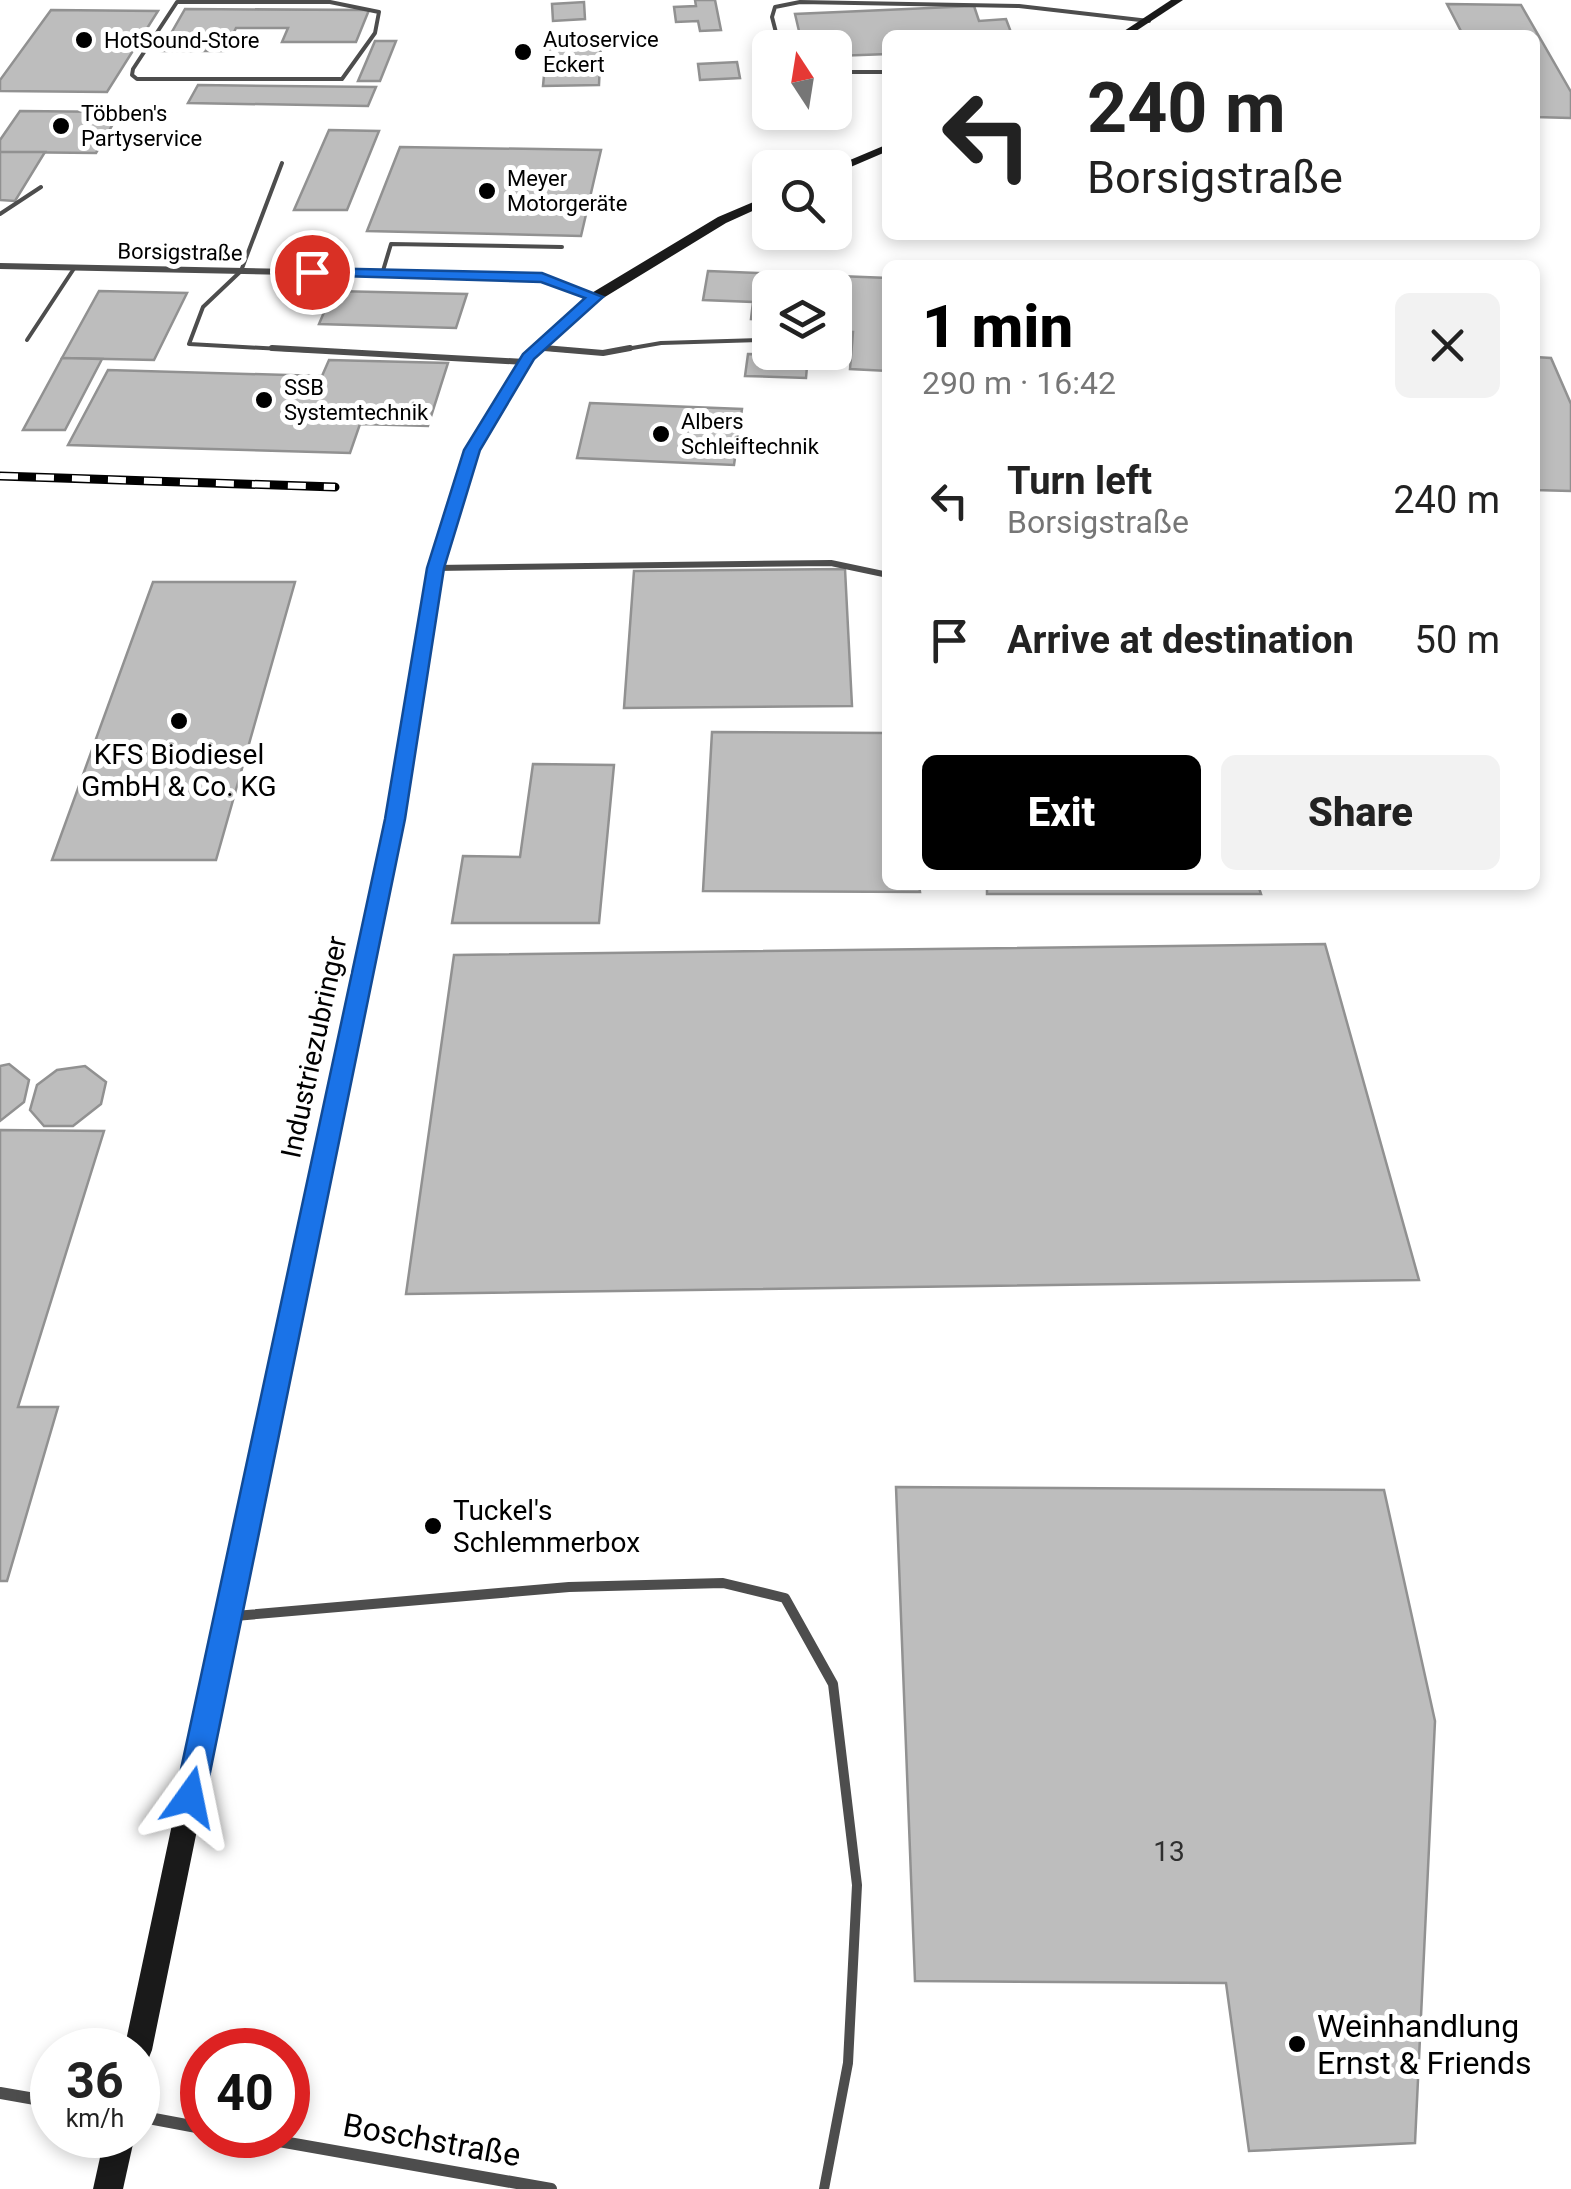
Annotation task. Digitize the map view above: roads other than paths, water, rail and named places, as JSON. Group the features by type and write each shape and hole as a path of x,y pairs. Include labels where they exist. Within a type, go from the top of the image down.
{"street":[{"path":"1133,30 1178,0"},
{"path":"852,162 882,149"},
{"name":"Industriezubringer","path":"143,2028 395,819 436,568 472,450 532,355 595,297 722,220 752,207"},
{"name":"Borsigstraße","path":"0,266 542,277 595,297"},
{"path":"0,2093 30,2098"},
{"name":"Boschstraße","path":"310,2147 550,2189"},
{"path":"108,2189 115,2158"}],"lane":[{"path":"330,1 379,12 375,34 342,79 137,79 132,75 177,2 330,1"},
{"path":"776,30 772,16 776,7 786,3 988,2 1093,10 1148,21"},
{"path":"852,72 882,72"},
{"path":"282,162 241,271 204,307 189,344 532,355 752,340"},
{"path":"0,214 41,187"},
{"path":"382,274 391,244 562,246"},
{"path":"27,340 74,268"},
{"path":"436,568 831,563 882,574"},
{"path":"228,1617 569,1587 723,1583 786,1598 833,1684 857,1885 848,2064 824,2189"}],"railway":[{"path":"0,476 335,487"}],"place":[{"name":"HotSound-Store","path":"84,40"},
{"name":"Autoservice Eckert","path":"523,52"},
{"name":"Többen's Partyservice","path":"61,126"},
{"name":"Meyer Motorgeräte","path":"487,191"},
{"name":"SSB Systemtechnik","path":"264,400"},
{"name":"Albers Schleiftechnik","path":"661,434"},
{"name":"KFS Biodiesel GmbH & Co. KG","path":"179,721"},
{"name":"Tuckel's Schlemmerbox","path":"433,1526"},
{"name":"Weinhandlung Ernst & Friends","path":"1297,2044"}]}
